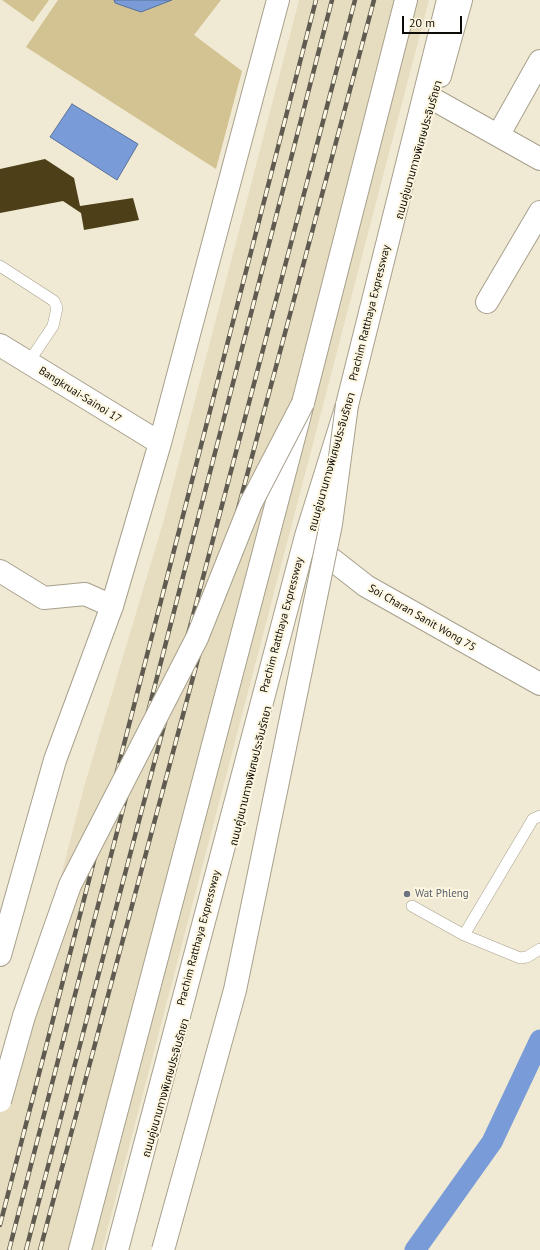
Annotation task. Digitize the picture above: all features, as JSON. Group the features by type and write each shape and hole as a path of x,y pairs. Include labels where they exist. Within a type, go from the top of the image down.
{"main road":[{"path":"0,956 55,760 112,606 160,443 278,0"},
{"path":"80,1250 303,403 406,0"},
{"name":"Prachim Ratthaya Expressway","path":"117,1250 306,536 346,405 448,0"},
{"name":"ถนนคู่ขนานทางพิเศษประจิมรัถยา","path":"121,1250 239,826 310,542 461,0"},
{"path":"499,134 540,61"},
{"path":"433,99 499,134 540,159"},
{"path":"488,302 540,212"},
{"name":"Bangkruai-Sainoi 17","path":"0,345 160,443"},
{"path":"0,1101 24,1016 70,885 197,638 251,503 303,403"},
{"path":"163,1250 235,990 331,524 346,405"},
{"name":"Soi Charan Sanit Wong 75","path":"310,542 366,586 540,684"},
{"path":"0,571 44,598 85,594 112,606"}],"lane":[{"path":"0,266 54,300 57,308 53,326 28,362"},
{"path":"464,935 532,819 540,816"},
{"path":"412,906 464,935 520,958 527,957 540,949"}],"shaded area":[{"path":"2,0 49,0 33,22"},
{"path":"58,0 221,0 194,35 242,71 216,169 26,47"},
{"path":"299,0 429,0 102,1250 0,1250 0,1113 84,787 163,523"}],"water":[{"path":"114,0 172,0 141,12 115,3"},
{"path":"72,104 138,144 117,180 50,137"}],"building":[{"path":"45,159 74,178 80,206 133,198 139,220 84,230 81,213 63,201 0,213 0,169"}],"waterway":[{"path":"415,1250 492,1142 540,1040"}],"railway":[{"path":"0,1225 316,0"},
{"path":"9,1250 332,0"},
{"path":"26,1250 355,0"},
{"path":"40,1250 374,0"}],"place":[{"name":"Wat Phleng","path":"407,894"}]}
